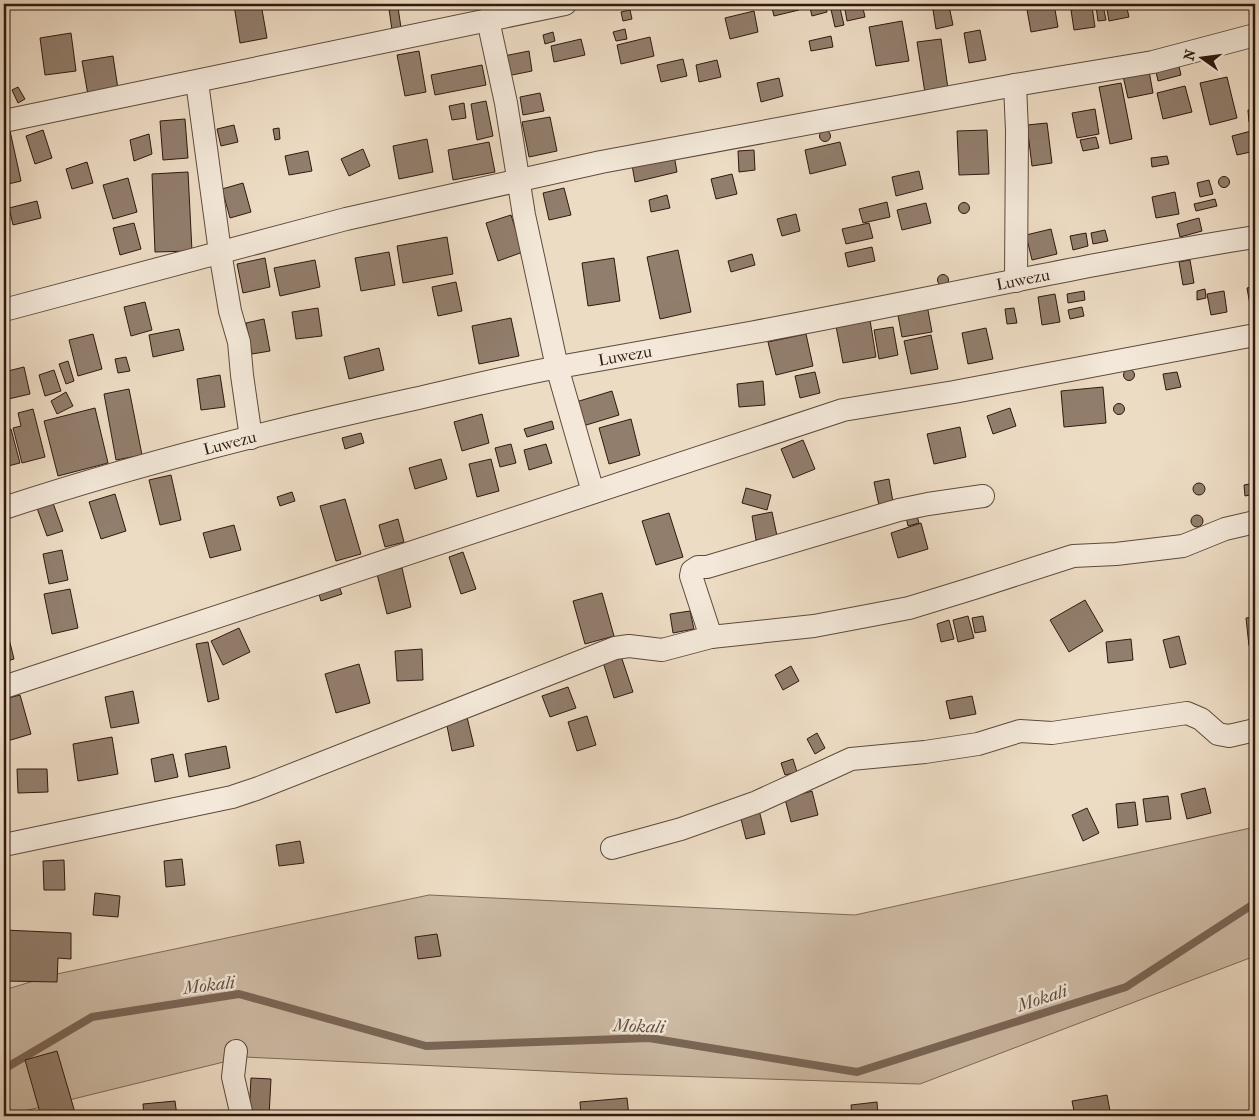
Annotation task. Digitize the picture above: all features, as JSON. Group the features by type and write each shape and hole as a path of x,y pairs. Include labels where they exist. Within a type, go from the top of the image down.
{"street":[{"path":"4,121 565,4"},
{"path":"488,20 506,103 524,215 557,368 593,492"},
{"path":"4,310 346,219 601,162 1015,85 1153,62 1255,35"},
{"path":"197,82 220,252 230,311 239,342 251,438"},
{"path":"1015,85 1018,131 1016,281"},
{"name":"Luwezu","path":"4,508 126,469 344,414 557,368 757,332 1207,244 1255,237"},
{"path":"4,687 842,410 954,392 1255,335"},
{"path":"711,637 691,576 692,571 698,567 707,567 899,510 983,496"},
{"path":"4,845 256,790 615,648 629,646 662,650 711,637 814,626 908,608 1073,556 1116,554 1183,546 1225,529 1255,522"},
{"path":"612,848 681,829 757,802 850,759 925,752 978,744 1020,731 1052,733 1187,713 1201,719 1218,734 1229,736 1255,730"},
{"path":"236,1051 233,1077 242,1116"}],"shaded area":[{"path":"1255,827 1255,956 920,1084 611,1074 244,1057 4,1116 4,990 57,974 429,895 855,915"}],"building":[{"path":"261,4 267,38 240,43 234,5"},
{"path":"771,4 798,4 799,10 774,16"},
{"path":"809,4 825,4 827,12 812,16"},
{"path":"839,4 844,25 835,27 830,5"},
{"path":"844,4 862,4 865,17 847,21"},
{"path":"1026,4 1054,4 1058,27 1031,32"},
{"path":"1106,4 1126,4 1129,17 1109,21"},
{"path":"1103,5 1106,20 1098,21 1096,6"},
{"path":"949,6 953,25 936,29 933,10"},
{"path":"398,7 401,28 392,30 389,9"},
{"path":"1092,7 1095,27 1074,30 1071,10"},
{"path":"630,10 632,19 623,21 621,12"},
{"path":"754,11 758,32 730,39 725,18"},
{"path":"902,21 909,61 876,66 869,27"},
{"path":"625,29 627,39 616,41 613,32"},
{"path":"980,30 986,60 969,63 964,33"},
{"path":"553,32 555,41 545,44 543,35"},
{"path":"71,33 76,71 45,75 40,38"},
{"path":"831,36 833,47 811,51 809,41"},
{"path":"650,37 654,56 621,64 617,45"},
{"path":"581,39 585,55 554,62 551,46"},
{"path":"941,39 948,89 925,93 917,42"},
{"path":"419,51 426,92 405,96 397,55"},
{"path":"529,51 532,71 507,76 504,56"},
{"path":"113,56 118,89 88,95 82,61"},
{"path":"683,59 687,76 661,82 657,65"},
{"path":"717,60 721,77 699,82 696,65"},
{"path":"1178,62 1181,75 1158,81 1155,67"},
{"path":"482,65 486,85 435,95 431,75"},
{"path":"1149,71 1153,93 1128,98 1123,76"},
{"path":"1227,77 1237,118 1210,125 1200,83"},
{"path":"779,78 783,96 761,102 757,83"},
{"path":"1121,83 1132,139 1110,144 1099,87"},
{"path":"1185,86 1192,112 1163,119 1157,93"},
{"path":"18,87 25,99 18,103 12,90"},
{"path":"540,93 544,111 523,115 520,97"},
{"path":"486,101 493,136 477,140 471,104"},
{"path":"464,103 466,118 452,120 449,106"},
{"path":"1095,109 1099,134 1077,138 1072,113"},
{"path":"1255,109 1255,121 1249,122 1248,110"},
{"path":"550,117 557,151 529,157 522,122"},
{"path":"185,119 188,158 163,160 160,121"},
{"path":"1047,123 1052,163 1032,166 1027,125"},
{"path":"234,125 238,142 221,146 217,129"},
{"path":"279,128 280,139 275,140 273,129"},
{"path":"43,130 52,158 35,164 26,136"},
{"path":"825,130 831,136 825,142 819,136"},
{"path":"987,130 989,174 959,175 957,131"},
{"path":"1255,130 1255,151 1237,155 1232,136"},
{"path":"10,131 21,181 4,185 4,132"},
{"path":"149,134 152,154 134,161 130,140"},
{"path":"1096,137 1099,148 1083,151 1080,140"},
{"path":"427,139 433,172 399,179 393,146"},
{"path":"489,142 495,172 453,180 448,150"},
{"path":"840,142 846,165 810,174 805,150"},
{"path":"363,149 370,166 349,176 341,159"},
{"path":"754,150 755,170 739,172 738,151"},
{"path":"308,151 312,171 289,175 285,156"},
{"path":"674,155 677,172 635,182 632,165"},
{"path":"1167,156 1169,164 1152,167 1151,158"},
{"path":"87,162 93,183 72,189 66,169"},
{"path":"919,171 923,189 896,196 892,177"},
{"path":"188,172 192,251 155,252 152,174"},
{"path":"732,174 737,194 716,199 711,179"},
{"path":"1224,176 1230,182 1224,188 1218,182"},
{"path":"128,178 137,212 113,219 103,185"},
{"path":"1209,180 1213,194 1200,197 1197,183"},
{"path":"243,183 251,212 230,218 222,189"},
{"path":"564,188 571,215 549,220 543,193"},
{"path":"1175,192 1179,214 1156,218 1152,197"},
{"path":"667,195 670,208 651,212 649,200"},
{"path":"1215,199 1217,206 1196,211 1194,204"},
{"path":"37,201 41,218 13,225 9,208"},
{"path":"887,202 890,217 863,223 859,209"},
{"path":"964,202 970,208 964,214 958,208"},
{"path":"926,203 931,223 902,230 897,210"},
{"path":"796,214 800,231 782,236 777,219"},
{"path":"511,215 523,252 498,261 486,223"},
{"path":"1199,218 1202,231 1180,237 1177,224"},
{"path":"134,223 141,249 120,255 113,228"},
{"path":"869,223 873,238 846,244 842,229"},
{"path":"1051,229 1057,254 1032,260 1026,235"},
{"path":"1105,230 1108,241 1093,244 1091,233"},
{"path":"1086,233 1088,246 1073,250 1070,236"},
{"path":"447,237 453,274 403,283 397,246"},
{"path":"872,247 875,261 848,267 845,253"},
{"path":"678,250 691,312 660,319 647,257"},
{"path":"389,252 395,285 361,291 355,258"},
{"path":"752,254 755,265 731,272 728,261"},
{"path":"265,258 270,287 243,293 237,264"},
{"path":"614,258 620,301 588,306 582,263"},
{"path":"315,260 320,287 280,296 274,268"},
{"path":"1190,260 1194,283 1183,285 1179,262"},
{"path":"941,275 945,275 948,280 947,284 941,285 938,282 938,278"},
{"path":"456,282 462,311 438,316 432,287"},
{"path":"1255,286 1255,310 1251,310 1247,288"},
{"path":"1205,289 1206,298 1197,300 1197,291"},
{"path":"1084,291 1085,300 1068,303 1067,294"},
{"path":"1224,291 1227,312 1211,315 1207,294"},
{"path":"1055,294 1060,322 1042,325 1038,297"},
{"path":"145,302 152,330 131,336 124,307"},
{"path":"927,305 932,332 902,337 897,310"},
{"path":"1082,307 1084,316 1070,319 1068,310"},
{"path":"318,308 322,336 296,339 292,312"},
{"path":"1014,308 1017,323 1007,324 1005,309"},
{"path":"511,318 519,356 479,364 472,326"},
{"path":"264,319 270,351 252,354 246,323"},
{"path":"870,320 876,357 843,363 836,326"},
{"path":"893,327 898,355 879,359 874,330"},
{"path":"986,328 993,359 968,364 962,333"},
{"path":"179,329 184,350 153,357 149,335"},
{"path":"93,334 102,369 78,376 69,340"},
{"path":"806,334 813,366 776,375 768,342"},
{"path":"931,335 938,369 911,374 904,341"},
{"path":"379,348 384,370 349,379 344,357"},
{"path":"126,357 130,371 118,373 115,359"},
{"path":"68,361 74,381 66,384 59,364"},
{"path":"24,367 30,394 4,400 4,372"},
{"path":"1129,369 1135,375 1129,381 1123,375"},
{"path":"54,370 61,391 45,396 39,375"},
{"path":"815,372 820,393 800,398 795,376"},
{"path":"1177,372 1181,387 1166,390 1163,374"},
{"path":"220,375 225,407 201,410 197,379"},
{"path":"763,381 765,405 739,407 737,384"},
{"path":"1103,387 1106,423 1064,427 1061,391"},
{"path":"129,389 142,455 116,460 104,394"},
{"path":"612,391 619,415 583,426 576,402"},
{"path":"66,392 73,406 57,414 51,401"},
{"path":"1119,403 1125,409 1119,415 1113,409"},
{"path":"95,408 108,463 58,476 44,421"},
{"path":"1010,408 1016,426 993,434 987,416"},
{"path":"33,409 45,457 22,463 13,428 21,426 18,413"},
{"path":"482,414 489,443 462,451 454,422"},
{"path":"631,419 640,455 609,464 599,428"},
{"path":"552,421 554,429 527,437 524,429"},
{"path":"960,427 966,457 934,464 927,434"},
{"path":"11,429 20,463 4,467 4,431"},
{"path":"361,433 364,443 345,449 342,438"},
{"path":"803,440 815,469 793,478 781,449"},
{"path":"511,444 516,463 500,467 495,448"},
{"path":"546,444 552,463 529,470 524,450"},
{"path":"441,459 447,479 415,489 409,468"},
{"path":"491,459 499,491 477,497 469,464"},
{"path":"171,475 181,520 160,525 149,480"},
{"path":"889,479 894,508 880,510 874,482"},
{"path":"1199,483 1205,489 1199,495 1193,489"},
{"path":"1255,483 1255,494 1245,496 1244,485"},
{"path":"746,488 771,495 767,510 742,503"},
{"path":"292,492 295,501 280,506 277,497"},
{"path":"115,494 126,531 101,539 89,502"},
{"path":"345,499 361,554 336,561 320,506"},
{"path":"53,503 63,531 47,536 37,508"},
{"path":"915,509 919,523 908,526 905,512"},
{"path":"772,512 777,536 756,540 752,516"},
{"path":"669,513 683,557 656,565 642,521"},
{"path":"1197,515 1203,521 1197,527 1191,521"},
{"path":"398,519 404,542 385,547 379,525"},
{"path":"921,523 928,549 898,558 891,533"},
{"path":"234,525 241,550 210,558 203,533"},
{"path":"62,550 68,580 49,584 43,554"},
{"path":"463,552 476,589 461,594 449,557"},
{"path":"402,568 411,607 387,614 377,574"},
{"path":"338,584 342,594 321,601 318,591"},
{"path":"70,589 78,628 52,634 44,594"},
{"path":"602,593 614,636 585,644 573,601"},
{"path":"1085,600 1103,631 1069,652 1050,620"},
{"path":"690,611 694,629 673,633 670,614"},
{"path":"968,616 974,638 958,642 953,620"},
{"path":"983,616 986,631 975,633 972,618"},
{"path":"1255,617 1255,646 1249,646 1246,618"},
{"path":"949,620 954,639 941,642 937,624"},
{"path":"239,628 250,652 223,665 211,641"},
{"path":"1179,636 1186,664 1170,668 1163,640"},
{"path":"9,639 14,659 4,662 4,641"},
{"path":"1131,639 1133,660 1108,663 1106,642"},
{"path":"208,642 219,699 208,702 196,644"},
{"path":"422,649 423,680 397,681 395,651"},
{"path":"621,656 633,692 614,698 603,662"},
{"path":"359,664 370,703 336,713 325,674"},
{"path":"791,666 799,681 783,690 775,675"},
{"path":"568,687 576,708 550,717 542,696"},
{"path":"133,691 139,723 111,728 105,697"},
{"path":"20,695 31,734 4,742 4,699"},
{"path":"972,696 976,714 950,719 946,701"},
{"path":"587,716 596,745 577,751 568,722"},
{"path":"467,717 474,746 452,751 446,721"},
{"path":"817,733 825,748 815,754 807,739"},
{"path":"112,737 118,774 78,781 73,744"},
{"path":"226,746 230,768 189,777 185,754"},
{"path":"173,754 178,777 155,782 151,759"},
{"path":"793,759 797,772 785,775 781,763"},
{"path":"17,769 47,769 48,792 18,793"},
{"path":"1205,788 1211,813 1187,819 1181,794"},
{"path":"812,791 818,815 791,822 785,799"},
{"path":"1168,796 1171,819 1146,822 1143,799"},
{"path":"1135,802 1138,825 1118,828 1116,804"},
{"path":"1087,808 1099,833 1083,841 1072,815"},
{"path":"759,810 765,834 746,839 740,815"},
{"path":"300,841 304,863 279,866 276,845"},
{"path":"182,859 185,885 166,887 164,861"},
{"path":"64,860 65,890 44,890 43,861"},
{"path":"95,893 120,896 118,917 93,915"},
{"path":"4,930 71,933 71,959 58,958 57,982 4,981"},
{"path":"437,934 441,956 418,959 415,937"},
{"path":"57,1051 76,1116 41,1116 25,1060"},
{"path":"251,1078 271,1079 269,1116 249,1116"},
{"path":"1107,1095 1111,1116 1075,1116 1072,1101"},
{"path":"627,1098 629,1116 581,1116 580,1102"},
{"path":"175,1101 177,1116 144,1116 143,1104"},
{"path":"877,1102 878,1116 852,1116 851,1105"}],"waterway":[{"name":"Mokali","path":"4,1069 92,1017 239,994 426,1046 649,1038 857,1072 1126,987 1255,903"}]}
